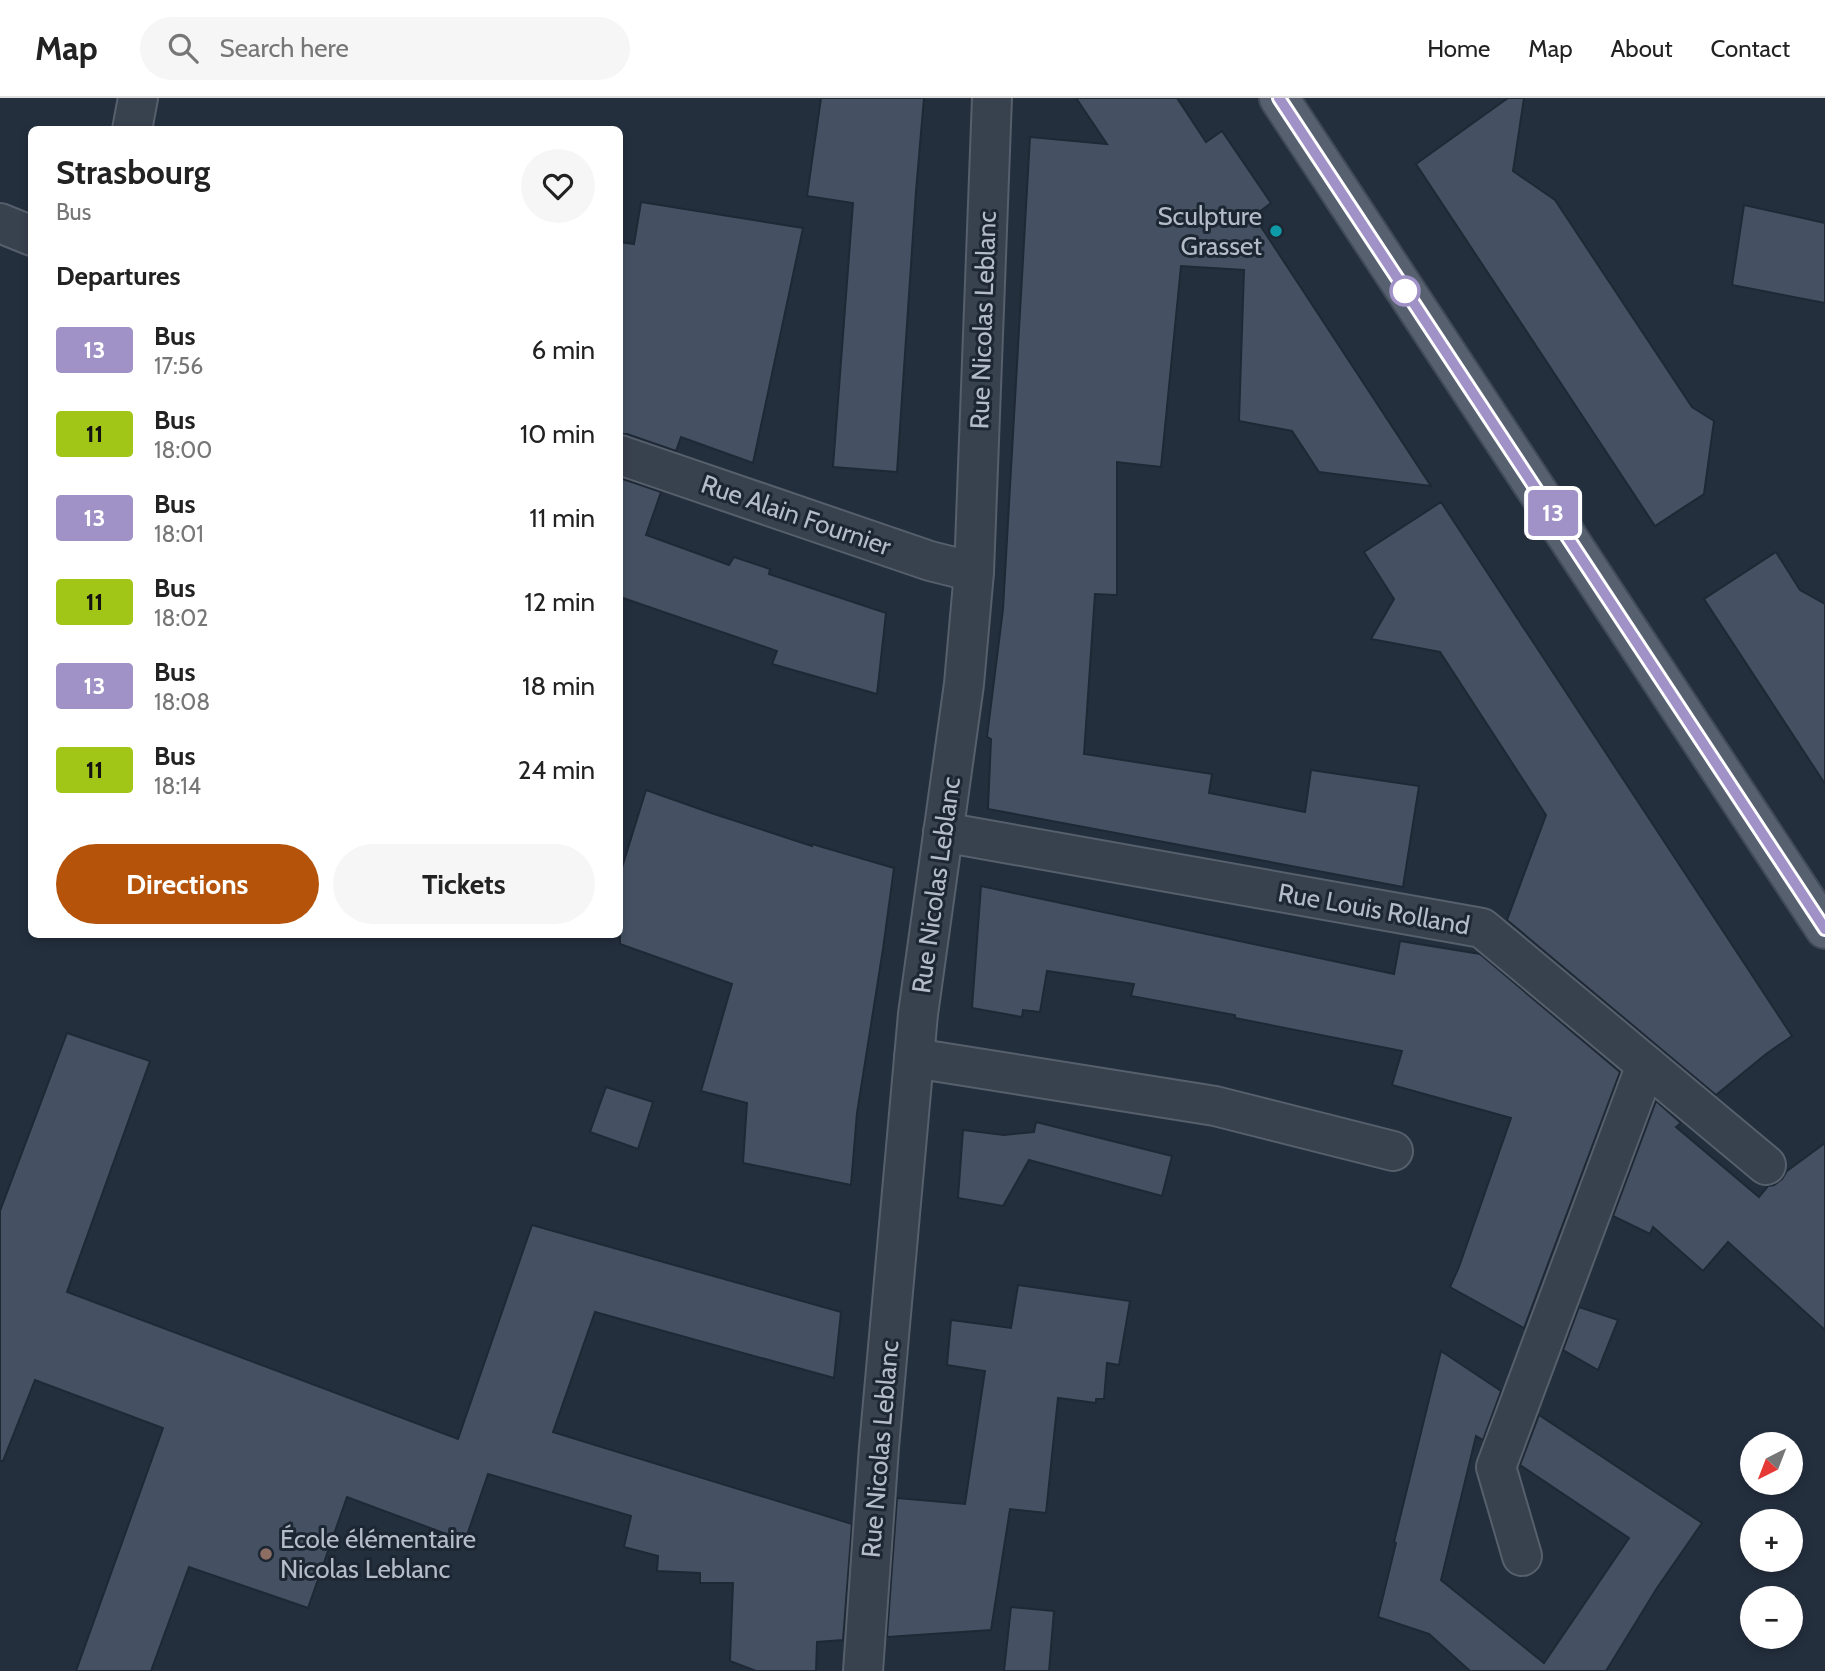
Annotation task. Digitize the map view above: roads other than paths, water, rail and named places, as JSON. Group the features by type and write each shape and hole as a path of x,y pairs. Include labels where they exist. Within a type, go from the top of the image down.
{"main road":[{"path":"1279,98 1825,929"}],"street":[{"path":"133,126 138,98"},
{"name":"Rue Nicolas Leblanc","path":"863,1671 879,1447 918,1014 964,684 974,572 992,98"},
{"path":"0,223 28,234"},
{"name":"Rue Alain Fournier","path":"623,456 930,561 974,572"},
{"name":"Rue Louis Rolland","path":"943,832 1482,928 1766,1165"},
{"path":"914,1058 1215,1106 1394,1151"},
{"path":"1521,1556 1496,1467 1646,1065"}],"place":[{"name":"Sculpture Grasset","path":"1276,231"},
{"name":"École élémentaire Nicolas Leblanc","path":"266,1554"}]}
